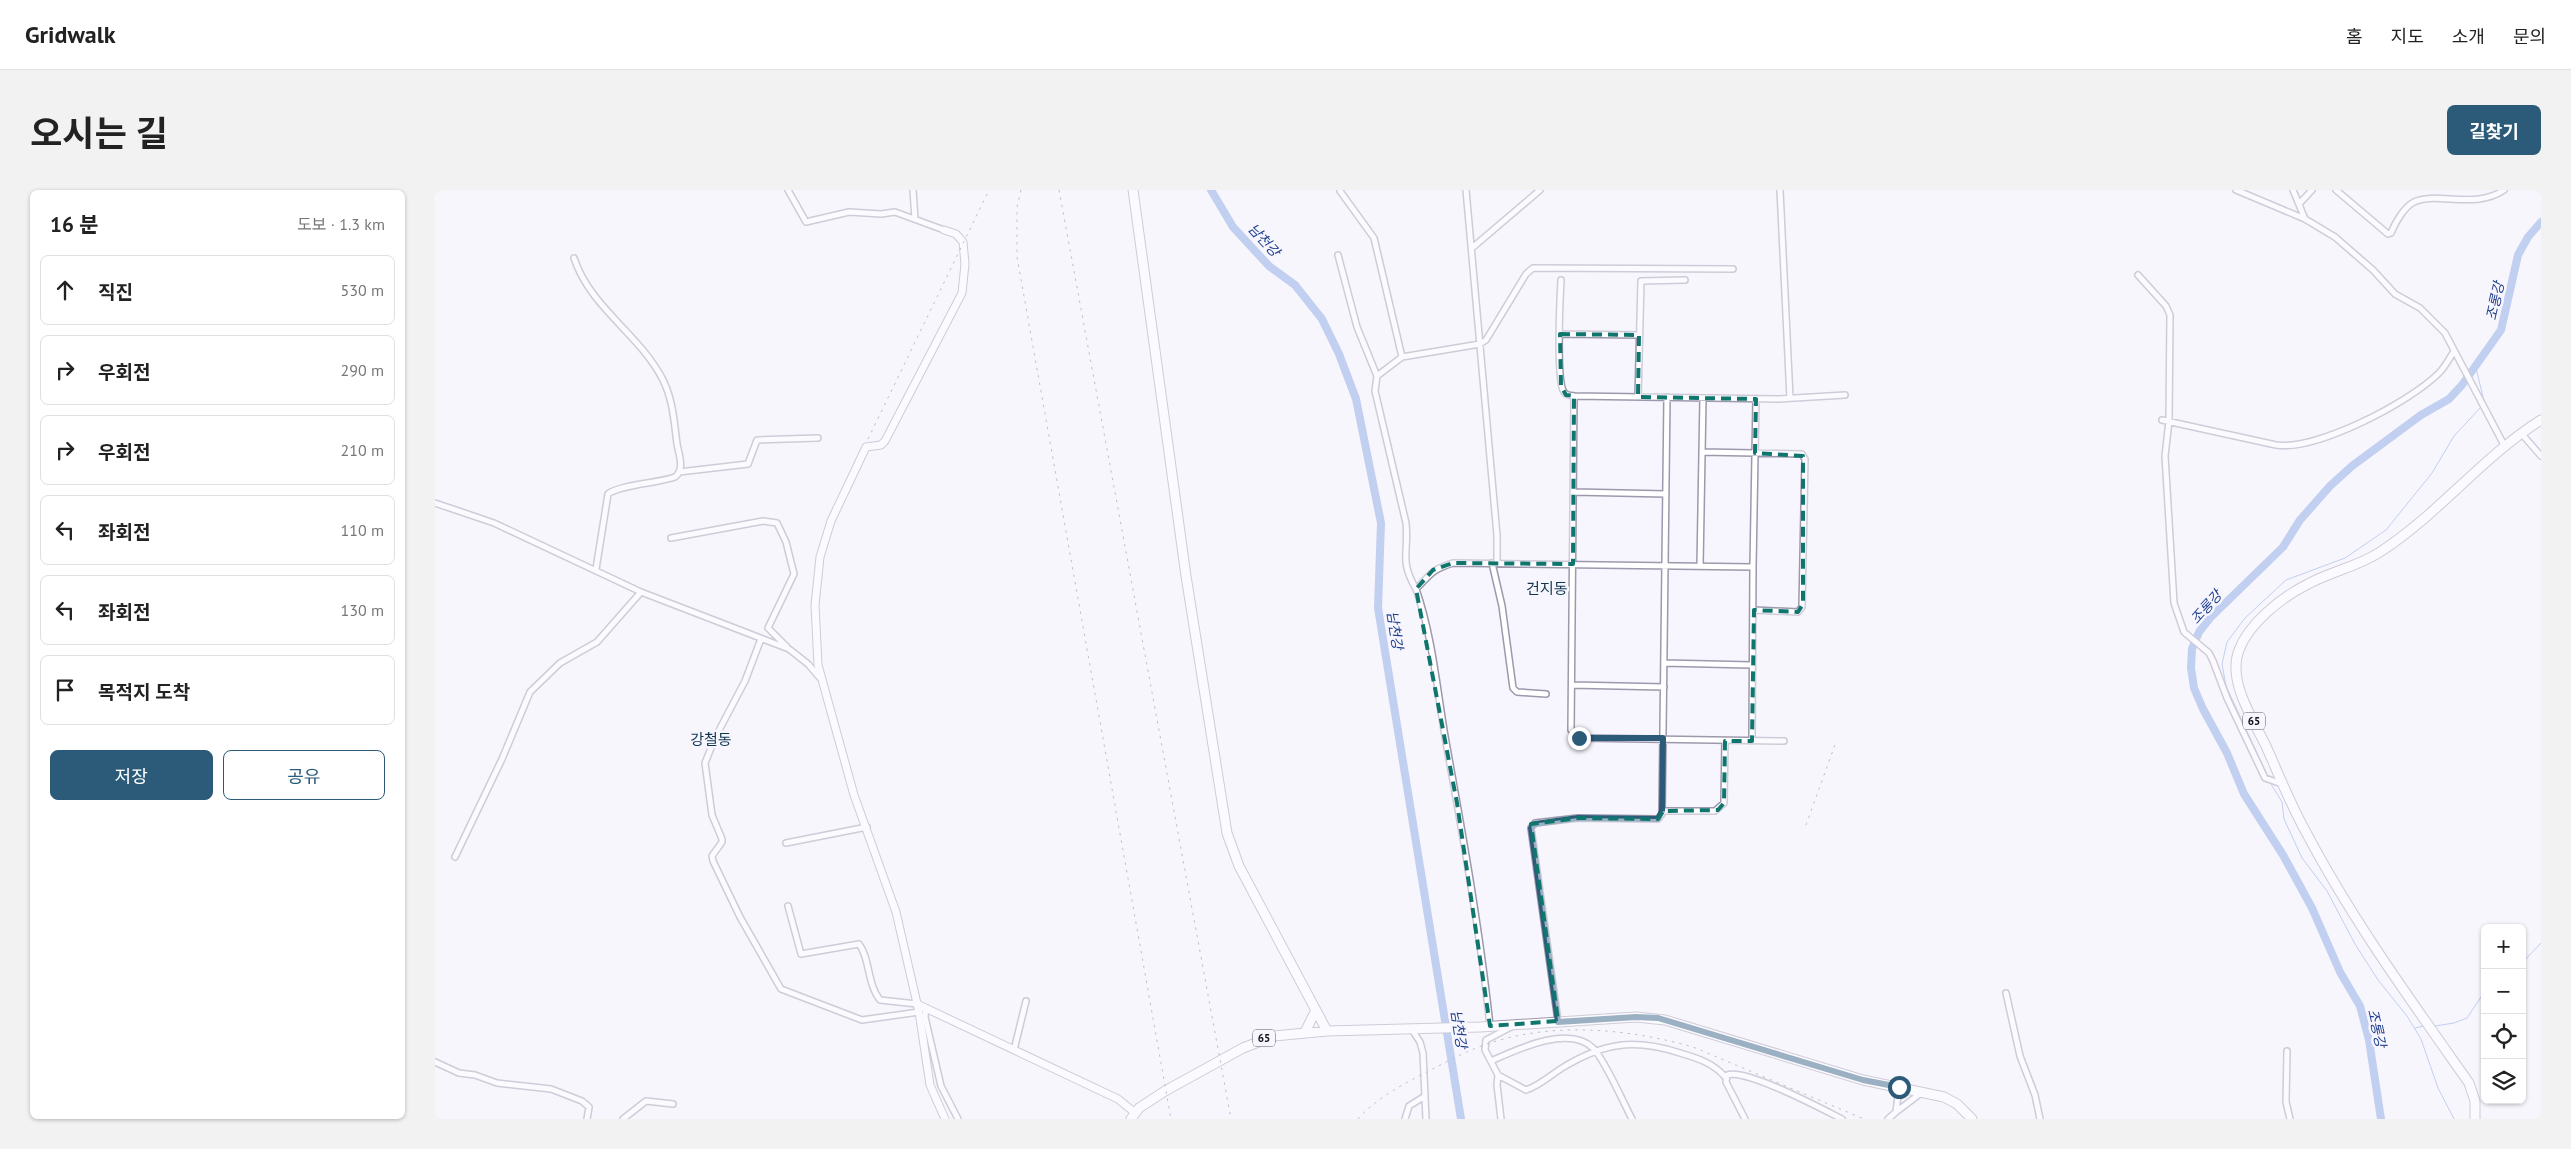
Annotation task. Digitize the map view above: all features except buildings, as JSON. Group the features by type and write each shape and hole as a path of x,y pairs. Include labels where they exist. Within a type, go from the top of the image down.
{"main road":[{"path":"1133,190 1186,576 1227,833 1239,866 1327,1031"},
{"name":"65","path":"2475,1119 2475,1101 2469,1083 2371,941 2307,834 2240,691 2237,659 2245,637 2254,626 2299,589 2365,561 2413,530 2504,445 2541,420"},
{"path":"1305,1032 1316,1010"},
{"name":"65","path":"1132,1116 1165,1091 1264,1038 1305,1032 1480,1027 1636,1017 1658,1018 1863,1080 1922,1092 1950,1100 1972,1119"}],"street":[{"path":"788,190 806,222 849,212 895,212 956,234 963,242 965,272 960,300 885,441 881,445 866,447 834,514 823,545 818,569 815,605 818,665 822,680 854,795 896,912 917,1004 925,1017 941,1086 958,1119"},
{"path":"913,190 915,219"},
{"path":"1340,190 1374,238 1403,357"},
{"path":"1466,190 1497,535 1495,563 1513,688 1517,692 1546,694"},
{"path":"1472,248 1540,190"},
{"path":"1780,190 1790,398"},
{"path":"2236,190 2305,219 2335,237 2373,270 2395,294 2420,308 2445,333 2504,445"},
{"path":"2293,190 2305,219"},
{"path":"2299,204 2312,190"},
{"path":"2336,190 2388,234 2391,233 2406,208 2415,201 2465,201 2486,197 2504,190"},
{"path":"1338,256 1357,327 1377,376 1375,391 1406,523 1408,539 1404,560 1416,589 1426,627 1483,962 1490,1026"},
{"path":"574,258 579,274 588,288 647,356 661,377 672,402 681,466 675,477 657,483 617,489 608,494 596,569"},
{"path":"1377,376 1403,357 1480,344 1486,340 1526,274 1533,268 1733,269"},
{"path":"2138,275 2166,306 2170,315 2169,421 2165,456 2172,590 2178,620 2187,636 2203,648 2213,661 2227,698 2265,778 2283,784"},
{"path":"1561,280 1561,386 1566,395 1756,399 1845,395"},
{"path":"1638,397 1641,281 1685,280"},
{"path":"1560,334 1639,335"},
{"path":"2162,420 2277,445 2307,444 2341,433 2413,394 2438,374 2454,351"},
{"path":"1574,396 1571,730 1576,737 1784,741"},
{"path":"1558,1022 1531,828 1535,824 1578,818 1658,819 1662,811 1667,397"},
{"path":"1700,566 1703,398"},
{"path":"1752,741 1751,665 1754,610 1756,399"},
{"path":"2521,433 2541,456"},
{"path":"679,472 749,464 757,440 818,438"},
{"path":"1702,452 1803,456 1805,526 1802,607 1797,612 1754,610"},
{"path":"1574,492 1666,494"},
{"path":"435,503 493,523 540,546 596,569 641,592 761,640 789,649"},
{"path":"671,538 768,520 777,523 785,542 794,574 768,628 789,649 808,664 822,680"},
{"path":"1416,589 1433,570 1453,563 1753,567"},
{"path":"455,857 502,759 530,692 560,664 597,642 641,592"},
{"path":"761,640 745,681 715,738 705,763 712,815 722,839 722,842 712,856 713,861 741,917 781,989 862,1020 922,1010 1118,1099 1132,1116"},
{"path":"1664,663 1751,665"},
{"path":"1572,685 1664,687"},
{"path":"1662,811 1715,811 1721,807 1724,803 1725,741"},
{"path":"786,843 867,828"},
{"path":"788,906 801,954 859,944 868,974 880,1000 917,1004"},
{"path":"2006,993 2020,1056 2035,1095 2039,1119"},
{"path":"1013,1050 1026,1001"},
{"path":"922,1010 931,1085 945,1119"},
{"path":"1501,1119 1497,1085 1498,1075 1485,1050 1486,1040 1517,1025"},
{"path":"1411,1028 1420,1042 1423,1053 1426,1119"},
{"path":"1491,1061 1535,1042 1555,1039 1577,1040 1595,1050 1632,1119"},
{"path":"1498,1075 1526,1090 1595,1050 1625,1044 1660,1047 1715,1066 1726,1078 1726,1082 1745,1119"},
{"path":"2287,1051 2286,1102 2290,1119"},
{"path":"435,1062 459,1073 475,1075 497,1083 551,1089 586,1103 589,1110 589,1119"},
{"path":"1726,1078 1731,1074 1760,1082 1809,1101 1842,1119"},
{"path":"1896,1112 1899,1087"},
{"path":"1888,1119 1922,1092"},
{"path":"1405,1119 1409,1106 1425,1096"},
{"path":"623,1119 646,1101 673,1104"}],"highlighted area":[{"path":"1560,334 1639,335 1638,397 1756,399 1755,453 1803,456 1803,604 1798,612 1754,610 1752,741 1725,741 1724,803 1718,810 1663,811 1658,819 1578,818 1531,824 1558,1021 1490,1026 1457,803 1416,589 1433,570 1453,563 1573,564 1574,396 1566,395 1561,386"}],"waterway":[{"name":"남천강","path":"1211,190 1233,227 1269,266 1295,285 1322,319 1339,354 1356,399 1381,523 1378,608 1461,1119"},
{"name":"조롱강","path":"2381,1119 2369,1040 2360,1006 2340,972 2312,908 2283,855 2244,794 2227,753 2203,709 2194,688 2191,668 2192,649 2199,632 2210,618 2283,547 2300,520 2330,486 2352,466 2421,415 2449,399 2462,385 2501,330 2518,255 2528,237 2541,222"},
{"path":"2476,368 2484,401"},
{"path":"2268,777 2226,686 2222,664 2227,642 2245,618 2286,580 2345,558 2386,530 2432,473 2454,436 2481,407"},
{"path":"2271,784 2282,802 2284,819 2302,858 2327,891 2355,944 2378,980 2407,1016 2421,1039 2438,1088 2454,1119"},
{"path":"2526,959 2541,943"},
{"path":"2435,1026 2454,1023 2467,1018 2481,997"},
{"path":"2415,1028 2424,1026"}],"railway":[{"path":"868,439 989,190"},
{"path":"1021,190 1017,207 1017,257 1171,1119"},
{"path":"1059,190 1231,1119"},
{"path":"1806,825 1836,742"},
{"path":"1358,1119 1373,1105 1399,1087 1476,1048 1517,1036 1568,1030 1618,1032 1693,1047 1864,1119"}],"district":[{"name":"건지동","path":"1547,588"},
{"name":"강철동","path":"711,739"}],"route":[{"path":"1579,738 1663,738 1662,814 1658,819 1578,818 1535,824 1531,828 1558,1022 1636,1017 1658,1018 1863,1080 1899,1087"}]}
